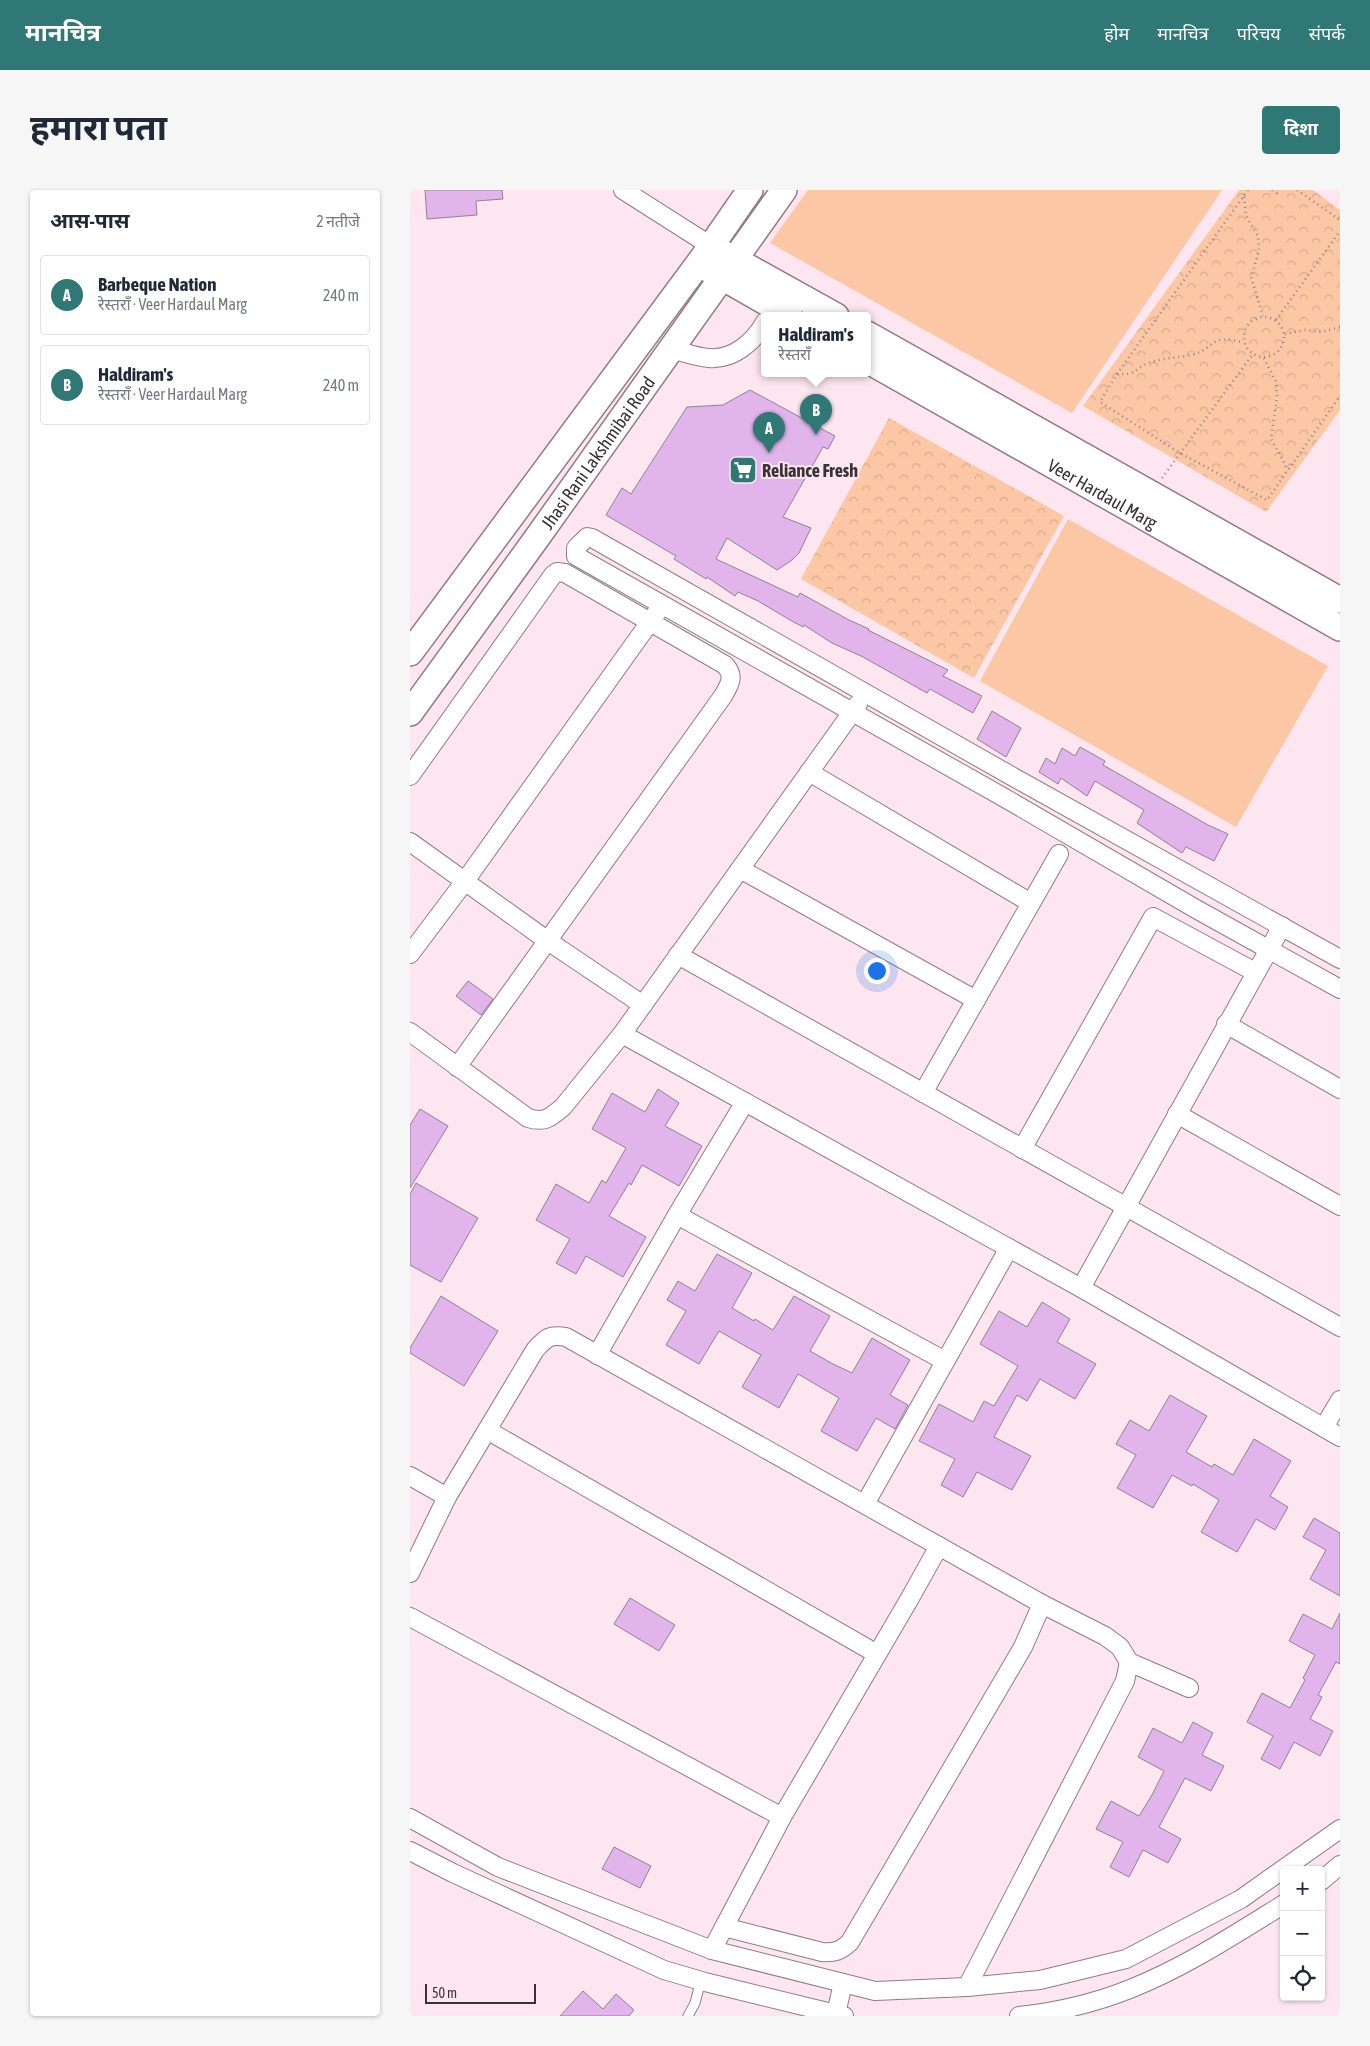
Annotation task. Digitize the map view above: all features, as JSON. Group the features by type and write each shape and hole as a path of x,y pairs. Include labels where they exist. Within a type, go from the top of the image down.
{"street":[{"path":"623,190 704,255 728,268 827,312"},
{"name":"Jhasi Rani Lakshmibai Road","path":"410,653 750,190"},
{"name":"Jhasi Rani Lakshmibai Road","path":"410,713 784,190"},
{"path":"728,268 771,312"},
{"path":"671,349 710,358 728,355 746,346 761,330"},
{"name":"Veer Hardaul Marg","path":"871,336 1340,600"},
{"name":"Veer Hardaul Marg","path":"871,362 1340,628"},
{"path":"1340,959 592,538 587,537 576,548 576,556 1340,989"},
{"path":"410,776 557,572 566,573 651,621 725,665 730,670 729,685 457,1067"},
{"path":"410,954 465,881 662,605"},
{"path":"410,1032 528,1118 540,1121 552,1117 563,1107 622,1034 865,693"},
{"path":"809,772 1031,903"},
{"path":"410,842 548,941 643,1005"},
{"path":"923,1093 1059,854"},
{"path":"740,869 976,1000"},
{"path":"1022,1149 1153,917 1255,972"},
{"path":"1081,1288 1282,926"},
{"path":"678,956 1340,1327"},
{"path":"1226,1024 1340,1089"},
{"path":"622,1034 1081,1288 1340,1437"},
{"path":"598,1355 677,1215 745,1102"},
{"path":"1177,1114 1340,1206"},
{"path":"677,1215 945,1361"},
{"path":"865,1504 1009,1248"},
{"path":"410,1573 448,1496 535,1350 546,1338 557,1335 566,1337 1042,1604 1105,1636 1120,1647 1128,1662 1125,1681 967,1987"},
{"path":"1324,1427 1340,1400"},
{"path":"487,1430 877,1654"},
{"path":"410,1476 448,1496"},
{"path":"712,1950 782,1817 938,1546"},
{"path":"724,1927 822,1952 842,1949 850,1942 1023,1647 1042,1604"},
{"path":"410,1617 782,1817"},
{"path":"1128,1662 1190,1688"},
{"path":"410,1818 498,1867 712,1950 875,1991 967,1987 1040,1980 1126,1959 1241,1899 1340,1829"},
{"path":"410,1851 453,1873 664,1970 840,2015 843,1983"},
{"path":"1325,1878 1340,1865"},
{"path":"1019,2016 1055,2012 1130,1990 1196,1958 1280,1906"}],"lane":[{"path":"690,2015 701,1980"}],"path":[{"path":"1248,190 1116,374 1100,402 1180,453 1266,500 1340,396"},
{"path":"1272,190 1276,193 1279,190"},
{"path":"1297,190 1340,220"},
{"path":"1244,195 1246,216 1258,236 1259,251 1251,277 1263,316"},
{"path":"1276,320 1340,230"},
{"path":"1263,316 1276,320 1282,326 1285,334 1284,343 1280,350 1273,356 1264,358 1253,354 1244,343 1243,334 1247,326 1254,319 1263,316"},
{"path":"1285,334 1305,330 1322,332 1340,327"},
{"path":"1116,374 1127,375 1136,372 1145,364 1160,359 1192,355 1200,352 1214,341 1224,338 1244,343"},
{"path":"1151,493 1253,354"},
{"path":"1264,358 1276,382 1277,397 1271,438 1286,471"}],"green space":[{"path":"808,190 1222,190 1072,413 770,243"},
{"path":"1239,190 1313,190 1340,210 1340,410 1266,512 1083,406"},
{"path":"889,418 1064,516 974,678 801,579"},
{"path":"1068,519 1328,666 1236,827 980,681"}],"building":[{"path":"425,190 502,190 503,199 476,201 477,215 427,219"},
{"path":"750,390 835,436 828,449 823,447 783,517 811,528 799,553 777,570 727,538 716,559 798,597 800,593 948,670 943,676 982,696 973,713 930,689 927,693 863,657 832,643 804,625 803,627 758,601 738,592 735,596 707,577 706,579 674,559 676,556 606,515 622,488 631,494 687,407 723,405"},
{"path":"992,711 1021,728 1006,757 977,739"},
{"path":"1080,747 1105,761 1103,765 1208,825 1228,834 1214,861 1186,847 1182,853 1137,823 1144,810 1095,781 1087,796 1061,778 1058,784 1039,772 1046,758 1055,764 1062,748 1075,756"},
{"path":"468,981 493,999 481,1015 456,996"},
{"path":"658,1089 679,1103 665,1126 702,1146 679,1186 642,1165 631,1185 629,1183 609,1216 646,1237 623,1277 586,1256 576,1274 556,1263 570,1239 536,1220 556,1184 589,1203 602,1180 606,1183 626,1148 592,1129 612,1093 645,1112"},
{"path":"420,1109 448,1126 410,1188 410,1125"},
{"path":"416,1183 478,1218 441,1282 410,1265 410,1194"},
{"path":"717,1254 752,1273 732,1308 754,1321 755,1319 773,1330 794,1296 830,1316 810,1351 833,1364 852,1373 872,1338 910,1360 890,1395 908,1405 895,1429 876,1418 857,1451 821,1431 839,1398 798,1374 779,1408 742,1387 761,1355 719,1331 699,1364 666,1345 686,1311 667,1300 678,1281 695,1291"},
{"path":"441,1296 498,1331 464,1386 410,1353 410,1348"},
{"path":"1042,1302 1070,1319 1057,1342 1096,1364 1075,1399 1040,1379 1027,1401 1017,1395 994,1437 1031,1456 1012,1490 977,1472 963,1497 941,1485 955,1459 919,1441 939,1404 973,1422 984,1401 994,1406 1018,1366 980,1344 999,1311 1027,1327"},
{"path":"1170,1395 1207,1416 1186,1452 1212,1467 1214,1464 1233,1475 1254,1439 1291,1461 1270,1496 1288,1507 1275,1530 1256,1519 1237,1552 1201,1532 1219,1500 1193,1484 1192,1486 1172,1475 1153,1508 1117,1488 1136,1455 1116,1444 1130,1420 1149,1431"},
{"path":"1314,1518 1340,1533 1340,1596 1310,1579 1326,1550 1303,1537"},
{"path":"630,1598 675,1625 659,1651 614,1624"},
{"path":"1340,1613 1340,1664 1336,1662 1318,1695 1322,1697 1310,1719 1333,1731 1320,1756 1294,1742 1280,1769 1261,1759 1273,1736 1247,1722 1262,1693 1290,1708 1305,1680 1303,1678 1315,1655 1289,1641 1303,1614 1332,1629"},
{"path":"1193,1722 1213,1733 1202,1755 1224,1766 1211,1791 1185,1778 1159,1827 1181,1839 1168,1863 1143,1850 1129,1877 1110,1867 1123,1842 1096,1829 1111,1801 1139,1816 1152,1795 1164,1771 1138,1757 1153,1728 1182,1743"},
{"path":"614,1847 651,1866 640,1888 602,1869"},
{"path":"583,1991 603,2009 616,1994 634,2010 629,2016 560,2016"}],"place":[{"name":"Haldiram's","path":"816,435"},
{"name":"Barbeque Nation","path":"769,453"},
{"name":"Reliance Fresh","path":"743,470"}]}
